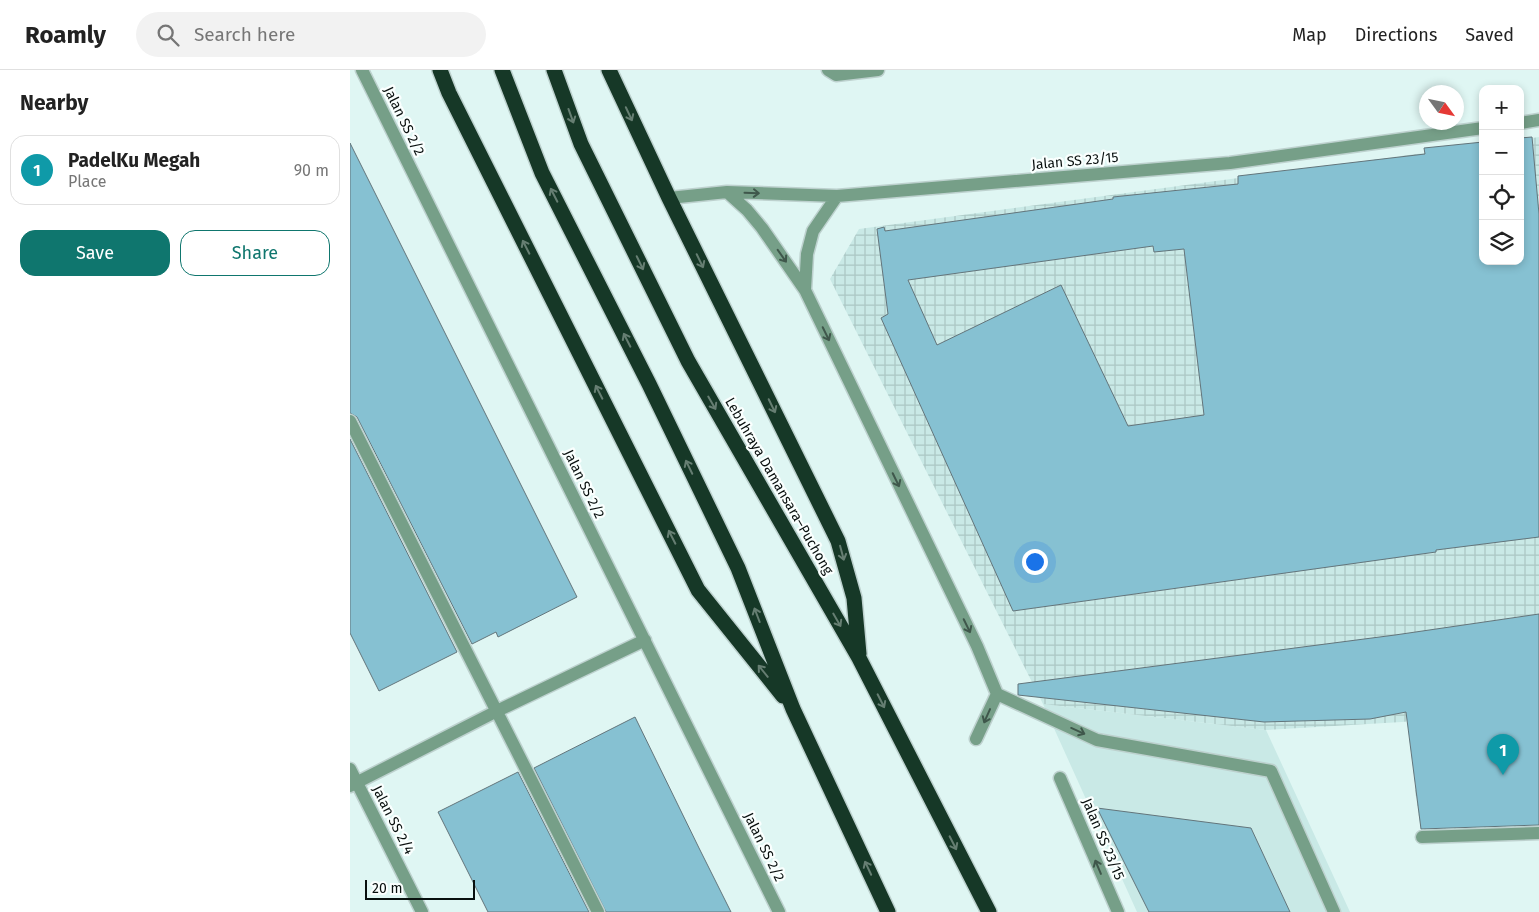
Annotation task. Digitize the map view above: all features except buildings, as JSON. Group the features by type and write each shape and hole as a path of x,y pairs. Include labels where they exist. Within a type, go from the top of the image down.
{"highway":[{"path":"440,70 449,94 698,590 793,709"},
{"path":"502,70 542,172 649,384 738,568 793,709 888,912"},
{"name":"Lebuhraya Damansara–Puchong","path":"554,70 581,144 688,361 859,658 988,912"},
{"path":"609,70 669,198 838,541 854,598 859,658"}],"street":[{"path":"350,74 357,70"},
{"name":"Jalan SS 2/2","path":"362,70 780,912"},
{"path":"832,72 878,70"},
{"path":"1524,122 1539,120"},
{"name":"Jalan SS 23/15","path":"669,198 727,192 837,196 1230,163 1479,129"},
{"path":"727,192 747,210 762,228 805,290 977,646 997,694 1098,740 1271,771 1334,912"},
{"path":"805,290 807,254 813,231 837,196"},
{"path":"350,421 598,912"},
{"path":"353,784 497,711 645,640"},
{"path":"976,739 997,694"},
{"name":"Jalan SS 2/4","path":"350,769 353,784 422,912"},
{"name":"Jalan SS 23/15","path":"1060,778 1118,912"},
{"path":"1422,837 1539,833"}],"shaded area":[{"path":"1539,137 1539,833 1422,837 1415,790 1517,760 1515,711 1402,722 1266,730 1043,704 830,279 859,229 1479,146 1479,265 1524,265 1524,139"},
{"path":"1043,704 1266,730 1350,912 1137,912"}],"place":[{"name":"PadelKu Megah","path":"1503,775"}]}
